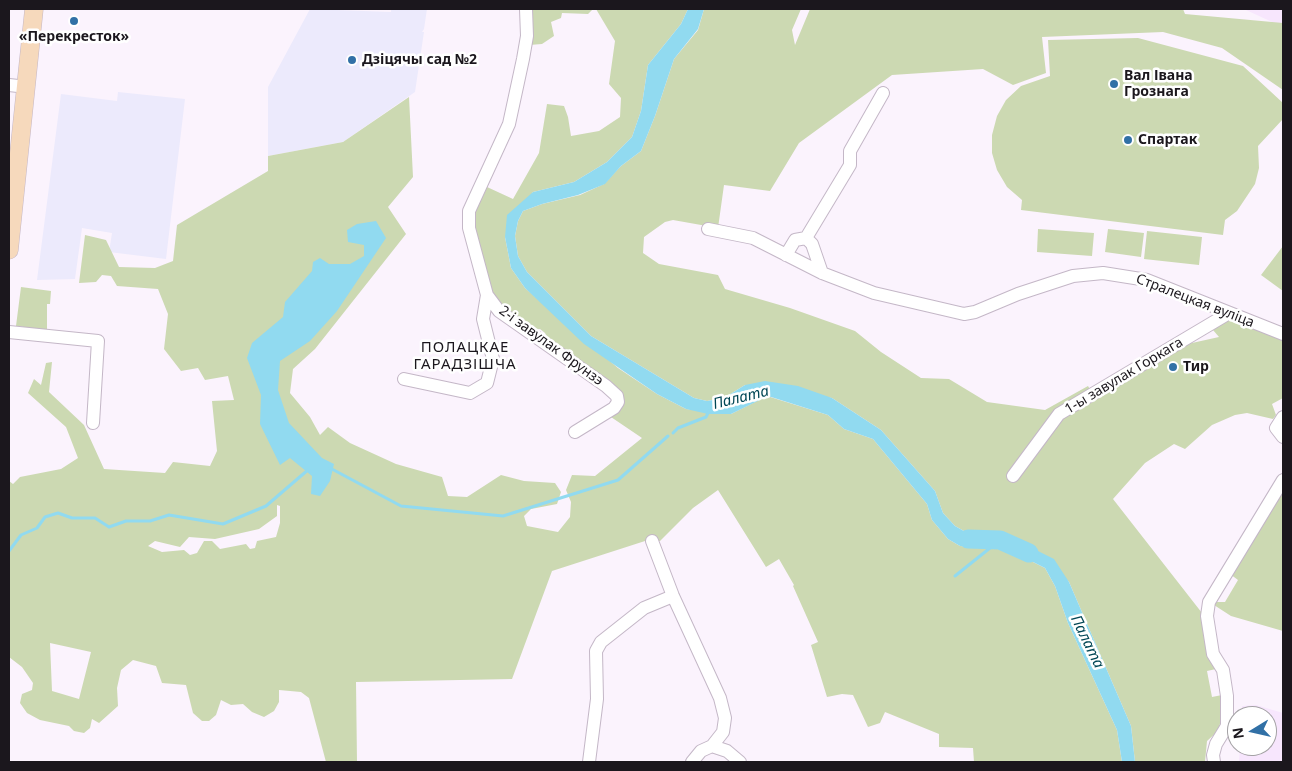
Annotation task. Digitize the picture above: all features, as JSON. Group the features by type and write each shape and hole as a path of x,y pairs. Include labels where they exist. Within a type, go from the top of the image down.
{"main road":[{"path":"9,250 11,215 27,87 34,9"}],"street":[{"name":"2-і завулак Фрунзэ","path":"526,9 526,36 523,59 509,124 469,211 469,228 487,295 499,311 606,386 617,396 618,402 614,408 575,432"},
{"path":"9,85 27,87"},
{"path":"786,255 795,240 806,238 850,165 850,151 883,93"},
{"name":"Стралецкая вуліца","path":"708,229 753,238 822,273 874,293 964,314 975,312 1018,294 1073,276 1104,273 1147,280 1283,334"},
{"path":"806,238 812,244 822,273"},
{"path":"404,379 470,393 487,383 493,359 483,318 487,295"},
{"name":"1-ы завулак Горкага","path":"1013,476 1059,414 1229,313"},
{"path":"9,332 98,341 93,423"},
{"path":"1283,417 1276,428 1283,437"},
{"path":"1214,762 1213,755 1216,744 1224,735 1227,726 1227,696 1223,670 1213,654 1207,616 1209,602 1283,480"},
{"path":"652,540 673,596 720,698 724,711 723,732 712,746 701,751 692,762"},
{"path":"589,762 597,699 596,651 601,642 621,624 644,608 673,596"},
{"path":"712,746 726,751 740,762"}],"shaded area":[{"name":"Дзіцячы сад №2","path":"310,9 391,12 391,9 427,9 422,32 424,32 415,92 343,142 268,156 268,87"},
{"path":"1228,9 1283,9 1283,27 1246,10"},
{"path":"118,92 185,99 166,259 109,252 112,233 82,228 75,279 37,280 61,94 117,101"},
{"path":"1277,711 1283,713 1283,762 1239,762 1239,756 1277,756"}],"green space":[{"path":"529,9 593,9 588,14 562,13 561,18 551,22 554,36 542,44 529,45"},
{"path":"596,9 688,9 681,24 648,65 641,111 632,137 607,162 574,182 533,192 505,237 511,268 525,288 618,368 657,394 686,409 731,414 767,396 828,415 844,429 873,439 927,504 932,520 948,539 960,546 1007,549 1045,568 1055,586 1068,623 1117,730 1122,762 974,762 973,748 939,747 939,734 885,712 880,723 868,727 853,695 842,694 827,697 811,645 818,642 794,585 779,559 766,567 718,490 693,508 660,541 645,541 552,571 512,679 356,682 357,762 326,762 309,698 301,692 279,690 279,702 274,711 264,717 252,712 243,704 231,705 221,700 216,715 209,721 202,721 193,713 186,685 162,683 156,666 133,660 121,670 117,688 118,706 99,723 92,719 90,728 84,733 74,731 69,726 40,720 27,713 20,703 22,694 32,690 33,683 22,667 9,657 9,481 13,484 20,477 61,469 78,458 66,427 28,393 34,379 41,385 46,363 52,362 49,392 84,425 104,469 165,473 173,462 210,466 217,451 212,401 234,400 228,376 205,380 198,368 181,371 164,349 168,314 158,289 117,286 111,276 102,275 96,282 79,283 85,235 106,240 119,267 155,268 173,261 177,225 268,171 268,156 343,142 409,97 413,177 388,207 406,234 315,349 293,369 290,393 310,417 320,435 328,427 350,443 396,464 442,477 448,496 467,497 501,475 524,481 555,483 561,492 557,504 531,509 524,516 527,526 558,532 570,517 571,502 566,490 572,475 595,476 642,438 608,415 624,398 549,341 545,333 540,329 533,330 502,308 487,283 473,228 476,211 487,187 513,199 539,153 547,104 564,106 571,136 599,131 620,117 621,98 609,84 615,41","holes":["277,505 280,506 280,523 276,537 257,541 255,548 250,549 246,544 220,549 212,541 204,541 197,553 190,555 184,550 162,552 148,546 155,541 180,547 189,537 215,539 259,529 277,516","50,643 91,652 79,699 52,691"]},
{"path":"704,9 801,9 792,30 795,45 810,9 1183,9 1185,14 1283,23 1283,90 1222,48 1163,32 1042,37 1046,73 1013,85 983,69 892,75 799,143 770,191 724,185 718,228 673,220 665,222 644,237 643,253 659,264 718,275 725,289 790,308 855,331 881,352 921,378 949,379 987,402 1045,410 1088,386 1095,398 1183,345 1219,337 1213,330 1229,320 1283,340 1283,398 1272,404 1276,415 1273,419 1247,413 1235,415 1212,425 1185,449 1174,444 1145,463 1113,499 1202,613 1216,669 1207,671 1212,697 1222,695 1222,716 1218,731 1207,741 1205,762 1135,762 1131,726 1069,582 1034,549 971,535 955,526 943,513 935,491 881,430 832,398 745,385 724,398 707,401 694,398 591,336 527,272 518,256 515,236 518,221 523,211 542,204 580,195 604,184 621,166 641,151 674,59 698,30"},
{"name":"Спартак","path":"1138,38 1243,66 1283,103 1283,119 1258,146 1259,168 1255,184 1237,211 1225,220 1223,235 1021,210 1022,200 1007,187 997,170 992,153 992,135 997,116 1006,100 1021,86 1050,76 1048,40"},
{"path":"1038,229 1094,233 1092,256 1037,252"},
{"path":"1108,229 1144,233 1141,257 1105,252"},
{"path":"1147,231 1202,237 1199,265 1144,259"},
{"path":"1283,246 1283,291 1261,275"},
{"path":"21,287 51,291 50,304 47,304 47,330 16,326"},
{"path":"1283,484 1283,631 1231,616 1214,605 1216,602 1225,602 1238,580 1230,574"}],"water":[{"path":"688,9 704,9 698,29 674,59 641,151 621,166 605,184 578,195 523,211 518,221 515,236 518,256 527,272 591,336 694,398 707,401 724,398 745,385 765,381 798,386 832,398 881,430 935,491 943,513 955,526 971,535 1034,549 1054,559 1069,582 1131,726 1135,762 1122,762 1117,730 1068,623 1055,586 1045,568 1007,549 960,546 948,539 932,520 927,504 873,439 844,429 828,415 768,396 731,414 708,414 686,409 657,394 584,344 525,288 511,268 505,237 507,215 533,192 574,182 607,162 632,137 641,111 648,65 681,24"},
{"path":"376,221 386,238 337,311 310,341 280,361 278,390 289,423 322,458 334,464 330,481 320,496 311,494 312,476 290,458 280,465 260,424 261,395 247,358 252,343 283,317 285,302 312,271 313,262 320,258 329,264 350,264 364,256 364,245 348,242 347,230 357,224"}],"waterway":[{"path":"673,433 678,428 706,417 709,411"},
{"path":"330,468 401,506 503,516 618,480 668,436"},
{"path":"9,551 21,535 37,528 45,517 58,513 72,518 95,518 109,527 126,521 150,521 169,515 223,524 266,506 309,469"},
{"name":"Палата","path":"968,539 1000,540 1029,553"},
{"path":"955,576 1000,540"}],"place":[{"name":"«Перекресток»","path":"74,21"},
{"name":"Дзіцячы сад №2","path":"352,60"},
{"name":"Вал Івана Грознага","path":"1114,84"},
{"name":"Спартак","path":"1128,140"},
{"name":"Тир","path":"1173,367"}],"district":[{"name":"ПОЛАЦКАЕ ГАРАДЗІШЧА","path":"465,356"}]}
